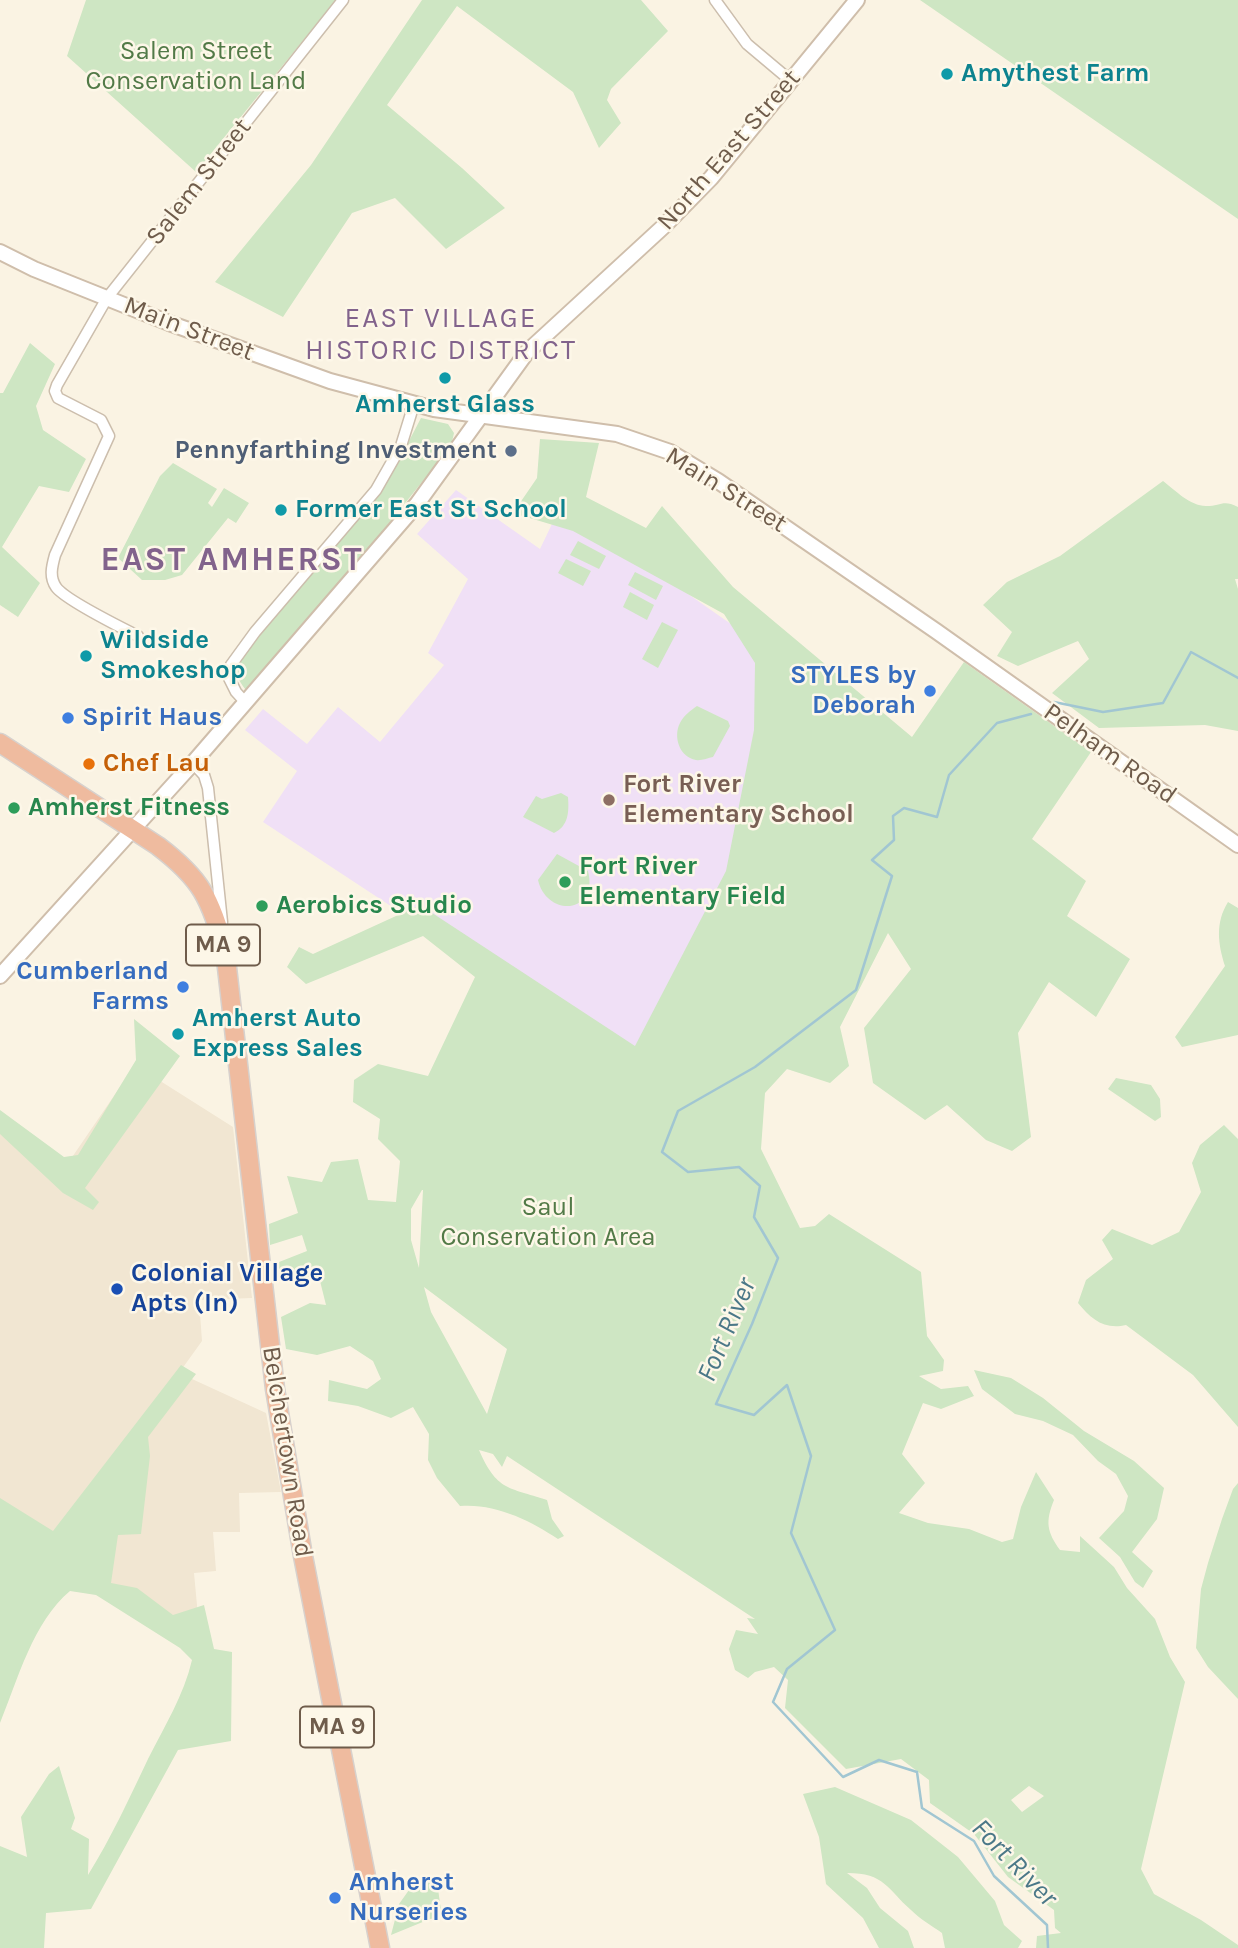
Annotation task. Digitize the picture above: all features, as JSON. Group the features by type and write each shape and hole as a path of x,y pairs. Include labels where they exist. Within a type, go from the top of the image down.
{"highway":[{"name":"MA 9","path":"0,743 133,831"},
{"name":"Belchertown Road","path":"133,831 181,864 196,881 212,907 225,950 275,1389 303,1556 380,1948"}],"main road":[{"name":"North East Street","path":"0,976 246,703 425,494 527,352 664,226 711,178 857,0"},
{"name":"Main Street","path":"0,252 34,270 190,332 316,376 414,404 480,416 617,434 670,452 786,527 982,663"},
{"name":"Pelham Road","path":"982,663 1238,845"}],"street":[{"name":"Salem Street","path":"138,636 61,592 52,578 51,569 55,555 109,436 101,419 58,398 55,391 107,298 343,0"},
{"path":"715,0 747,44 791,81"},
{"path":"246,703 229,678 234,659 376,490 401,446 414,404"},
{"name":"Belchertown Road","path":"193,763 204,775 212,809 225,950"}],"shaded area":[{"name":"Fort River Elementary School","path":"456,490 540,549 561,505 908,748 707,1096 409,918 263,822 297,771 245,730 263,709 307,744 338,707 380,742 444,665 428,653 468,579 417,534"},
{"path":"135,1065 233,1127 252,1298 199,1300 202,1341 179,1373 266,1413 281,1492 239,1493 240,1532 213,1532 216,1571 194,1573 201,1648 0,1508 0,1120 64,1169"}],"green space":[{"name":"Salem Street Conservation Land","path":"86,0 336,0 196,172 67,56"},
{"path":"422,0 641,0 668,31 611,89 607,100 621,123 599,148 573,92 457,6 387,105 505,208 446,249 395,198 352,213 283,317 215,282 311,165"},
{"path":"920,0 1238,0 1238,219"},
{"path":"30,343 55,364 36,406 43,430 86,459 69,492 39,486 2,547 40,583 18,617 0,605 0,393 3,393"},
{"path":"421,418 448,424 454,433 451,446 369,548 246,690 237,673 241,654 399,460"},
{"name":"Saul Conservation Area","path":"540,439 599,443 586,497 646,528 662,506 733,587 912,737 964,662 1091,752 1032,839 1086,881 1067,916 1130,959 1096,1017 1049,982 1018,1033 1031,1137 1012,1151 986,1140 947,1105 925,1120 873,1083 864,1028 911,969 888,933 840,1027 849,1066 830,1083 787,1069 765,1093 761,1149 800,1228 815,1226 829,1214 921,1272 927,1336 944,1360 943,1371 919,1376 941,1389 968,1386 974,1396 941,1409 923,1403 902,1454 925,1483 899,1513 928,1523 969,1529 1002,1542 1013,1539 1021,1507 1036,1472 1054,1500 1049,1526 1052,1538 1060,1550 1080,1552 1080,1536 1114,1567 1127,1588 1155,1619 1170,1657 1185,1682 1141,1869 1154,1894 1201,1920 1238,1945 1238,1948 1036,1948 1037,1936 1061,1933 1055,1928 1054,1910 1008,1877 974,1834 930,1803 929,1780 901,1759 846,1769 785,1708 788,1680 774,1667 755,1672 748,1678 735,1670 729,1649 736,1630 758,1634 747,1618 755,1619 507,1456 502,1467 493,1454 479,1450 498,1480 513,1489 547,1500 552,1519 564,1536 558,1539 524,1519 499,1510 460,1506 437,1478 428,1460 429,1434 413,1407 391,1418 358,1406 328,1401 329,1380 367,1389 381,1379 373,1361 350,1346 317,1355 286,1349 281,1317 310,1303 326,1305 319,1277 276,1278 274,1264 307,1251 302,1235 270,1245 269,1224 298,1213 287,1176 322,1182 331,1162 358,1159 368,1200 396,1202 400,1161 378,1139 380,1119 353,1102 354,1080 378,1064 428,1076 475,977 423,936 306,984 287,967 299,947 313,954 420,905 635,1046 726,871 754,730 755,663 724,614 573,531 513,513 537,478","holes":["423,1190 419,1268 411,1240 411,1209","424,1287 507,1349 487,1414 431,1312","1029,1786 1044,1796 1022,1812 1011,1800"]},
{"path":"173,463 217,489 208,503 212,507 224,488 249,503 236,523 228,518 182,575 165,580 142,580 118,558 160,476"},
{"path":"1163,481 1194,503 1206,506 1225,503 1238,507 1238,579 1235,579 1238,589 1238,731 1205,725 1099,728 1052,693 1089,659 1078,641 1018,666 997,656 1012,632 983,605 1007,582 1060,556"},
{"path":"578,541 606,556 599,569 570,555"},
{"path":"566,559 591,571 583,586 558,573"},
{"path":"635,572 663,586 656,600 628,585"},
{"path":"630,592 654,605 647,620 623,607"},
{"path":"662,622 678,630 658,668 642,659"},
{"path":"697,706 728,721 730,726 713,757 698,760 685,755 677,734 683,718"},
{"path":"561,793 568,797 568,808 567,818 559,830 554,833 523,817 536,796 542,799"},
{"name":"Fort River Elementary Field","path":"557,854 588,871 589,885 586,896 579,903 561,905 551,901 543,892 538,880"},
{"path":"1228,902 1238,908 1238,1035 1182,1047 1175,1037 1225,966 1219,926"},
{"path":"134,1019 180,1056 85,1188 99,1202 93,1210 63,1193 0,1134 0,1110 64,1157 78,1155 136,1060"},
{"path":"1116,1078 1151,1085 1160,1099 1161,1117 1155,1121 1108,1089"},
{"path":"1224,1125 1238,1139 1238,1427 1193,1375 1126,1325 1111,1326 1099,1322 1078,1303 1086,1280 1113,1259 1102,1240 1112,1229 1152,1245 1179,1232 1201,1192 1192,1163 1200,1145"},
{"path":"181,1365 196,1374 148,1437 150,1456 141,1534 118,1535 111,1583 137,1588 173,1615 204,1605 214,1649 232,1652 231,1741 178,1750 91,1909 46,1913 44,1948 0,1948 0,1846 27,1857 21,1817 49,1774 59,1766 75,1818 71,1829 89,1839 88,1875 173,1711 192,1660 180,1648 96,1595 70,1591 57,1604 36,1635 0,1723 0,1498 53,1531"},
{"path":"974,1370 1011,1378 1043,1398 1084,1431 1134,1461 1164,1488 1157,1519 1132,1552 1153,1571 1143,1588 1135,1582 1120,1557 1099,1538 1124,1511 1128,1496 1116,1474 1098,1461 1073,1435 1043,1421 1015,1414 982,1389"},
{"path":"1238,1483 1238,1699 1208,1667 1196,1648 1201,1589 1222,1519 1233,1489"},
{"path":"835,1787 911,1820 958,1857 995,1901 1004,1925 1022,1941 1018,1948 945,1948 942,1933 915,1913 878,1879 847,1873 867,1888 880,1908 908,1931 914,1948 879,1948 863,1918 826,1884 819,1837 803,1794"},
{"path":"437,1882 442,1917 430,1919 391,1935 399,1904 414,1883"}],"waterway":[{"name":"Fort River","path":"1054,702 1103,712 1163,703 1191,652 1238,678"},
{"name":"Fort River","path":"1031,714 997,723 949,775 937,817 904,808 893,816 894,840 872,860 892,876 856,990 755,1067 678,1111 662,1152 688,1172 739,1167 760,1186 754,1217 778,1258 716,1404 754,1415 787,1385 811,1456 791,1533 835,1630 787,1669 773,1702 843,1777 879,1760 917,1772 922,1808 974,1841 994,1876 1047,1925 1048,1948"}],"place":[{"name":"Amythest Farm","path":"947,74"},
{"name":"Amherst Glass","path":"445,378"},
{"name":"Pennyfarthing Investment","path":"511,451"},
{"name":"Former East St School","path":"281,510"},
{"name":"Wildside Smokeshop","path":"86,656"},
{"name":"STYLES by Deborah","path":"930,691"},
{"name":"Spirit Haus","path":"68,718"},
{"name":"Chef Lau","path":"89,764"},
{"name":"Fort River Elementary School","path":"609,800"},
{"name":"Amherst Fitness","path":"14,808"},
{"name":"Fort River Elementary Field","path":"565,882"},
{"name":"Aerobics Studio","path":"262,906"},
{"name":"Cumberland Farms","path":"183,987"},
{"name":"Amherst Auto Express Sales","path":"178,1034"},
{"name":"Colonial Village Apts (In)","path":"117,1289"},
{"name":"Amherst Nurseries","path":"335,1898"}],"district":[{"name":"EAST VILLAGE HISTORIC DISTRICT","path":"441,335"},
{"name":"EAST AMHERST","path":"232,561"}]}
